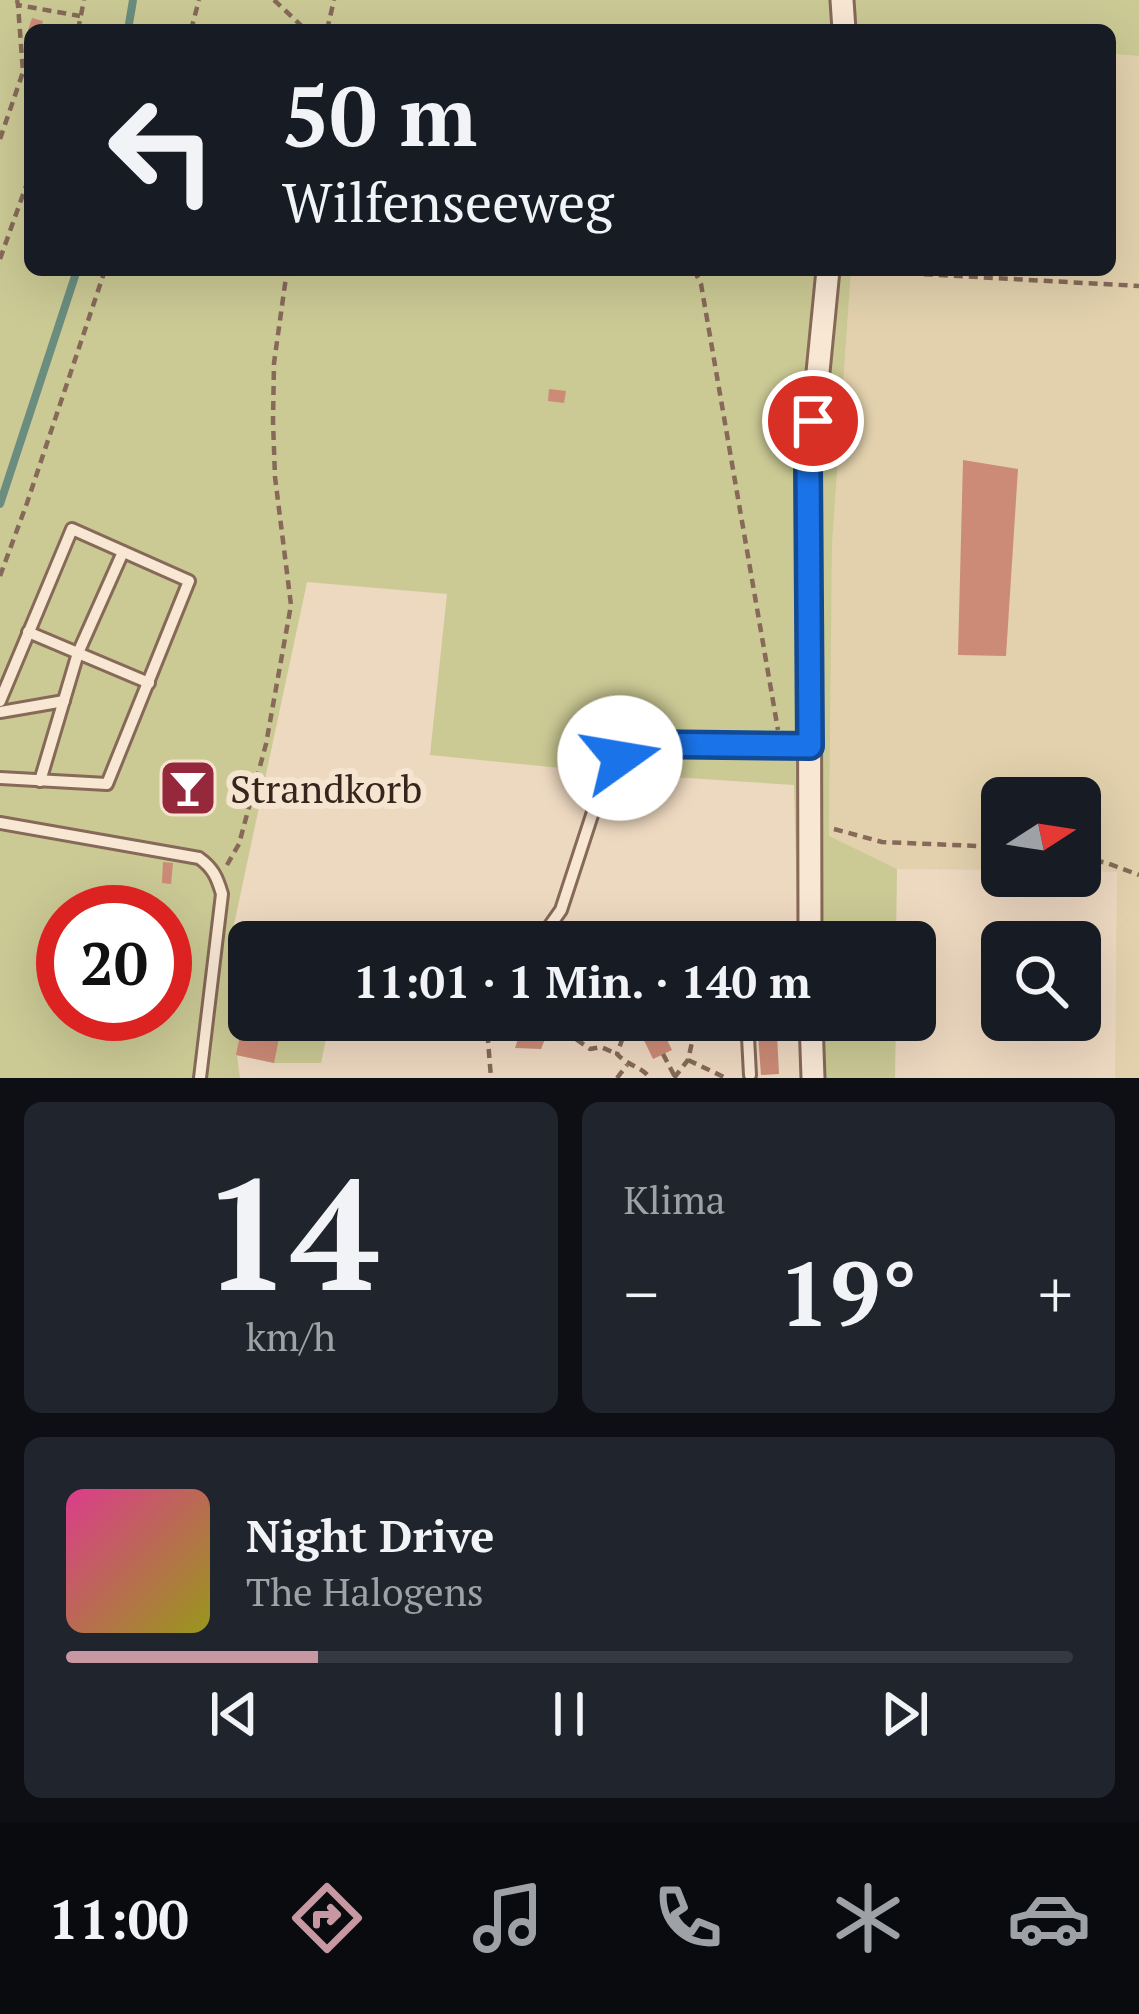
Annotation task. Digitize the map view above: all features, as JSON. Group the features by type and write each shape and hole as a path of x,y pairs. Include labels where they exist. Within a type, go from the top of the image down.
{"street":[{"path":"810,921 808,464 828,276"},
{"path":"812,1041 813,1078"}],"lane":[{"path":"0,701 73,529 190,581 107,784 0,778"},
{"path":"40,781 79,653 123,552"},
{"path":"28,632 149,683"},
{"path":"0,712 64,701"},
{"path":"553,921 561,910 592,812 620,758 642,744 810,746"},
{"path":"0,823 199,858 217,876 222,894 200,1078"},
{"path":"748,1041 750,1076"}],"path":[{"path":"79,24 84,0"},
{"path":"274,0 300,24"},
{"path":"0,139 23,72 18,3 80,16"},
{"path":"0,260 24,192"},
{"path":"0,576 103,276"},
{"path":"217,876 239,844 266,744 291,604 273,421 274,363 285,276"},
{"path":"697,276 780,746"},
{"path":"955,276 1139,286"},
{"path":"811,824 882,842 981,846"},
{"path":"1101,861 1139,875"},
{"path":"489,1041 491,1078"},
{"path":"579,1041 590,1049 601,1047 617,1054 627,1065 644,1069 650,1078"},
{"path":"617,1054 622,1041"},
{"path":"663,1054 674,1077 688,1060 692,1041"},
{"path":"688,1060 726,1078"},
{"path":"617,1078 627,1065"}],"shaded area":[{"path":"0,0 1139,0 1139,56 1116,54 1116,24 24,24 24,276 851,276 832,545 829,836 897,869 896,921 797,921 794,785 430,755 447,594 307,582 235,921 228,921 228,1041 326,1041 321,1063 274,1063 237,1055 240,1078 0,1078"},
{"path":"1116,54 1139,56 1139,1078 1115,1078 1117,872 1101,872 1101,777 981,777 981,870 897,869 829,837 832,545 851,276 1116,276"},
{"path":"800,1041 896,1041 895,1078 801,1078"}],"building":[{"path":"549,389 566,391 564,403 548,401"},
{"path":"963,460 1018,469 1006,656 958,655"},
{"path":"177,775 199,779 196,798 174,795"},
{"path":"163,862 173,863 171,884 162,883"},
{"path":"239,1041 279,1041 274,1063 236,1055"},
{"path":"517,1041 544,1041 541,1049 515,1048"},
{"path":"644,1041 668,1041 672,1050 653,1059"},
{"path":"758,1041 777,1041 779,1074 761,1075"}],"waterway":[{"path":"129,24 133,0"},
{"path":"0,504 75,276"}],"place":[{"name":"Strandkorb","path":"188,788"}],"route":[{"path":"620,758 642,744 810,746 808,464 813,421"}]}
